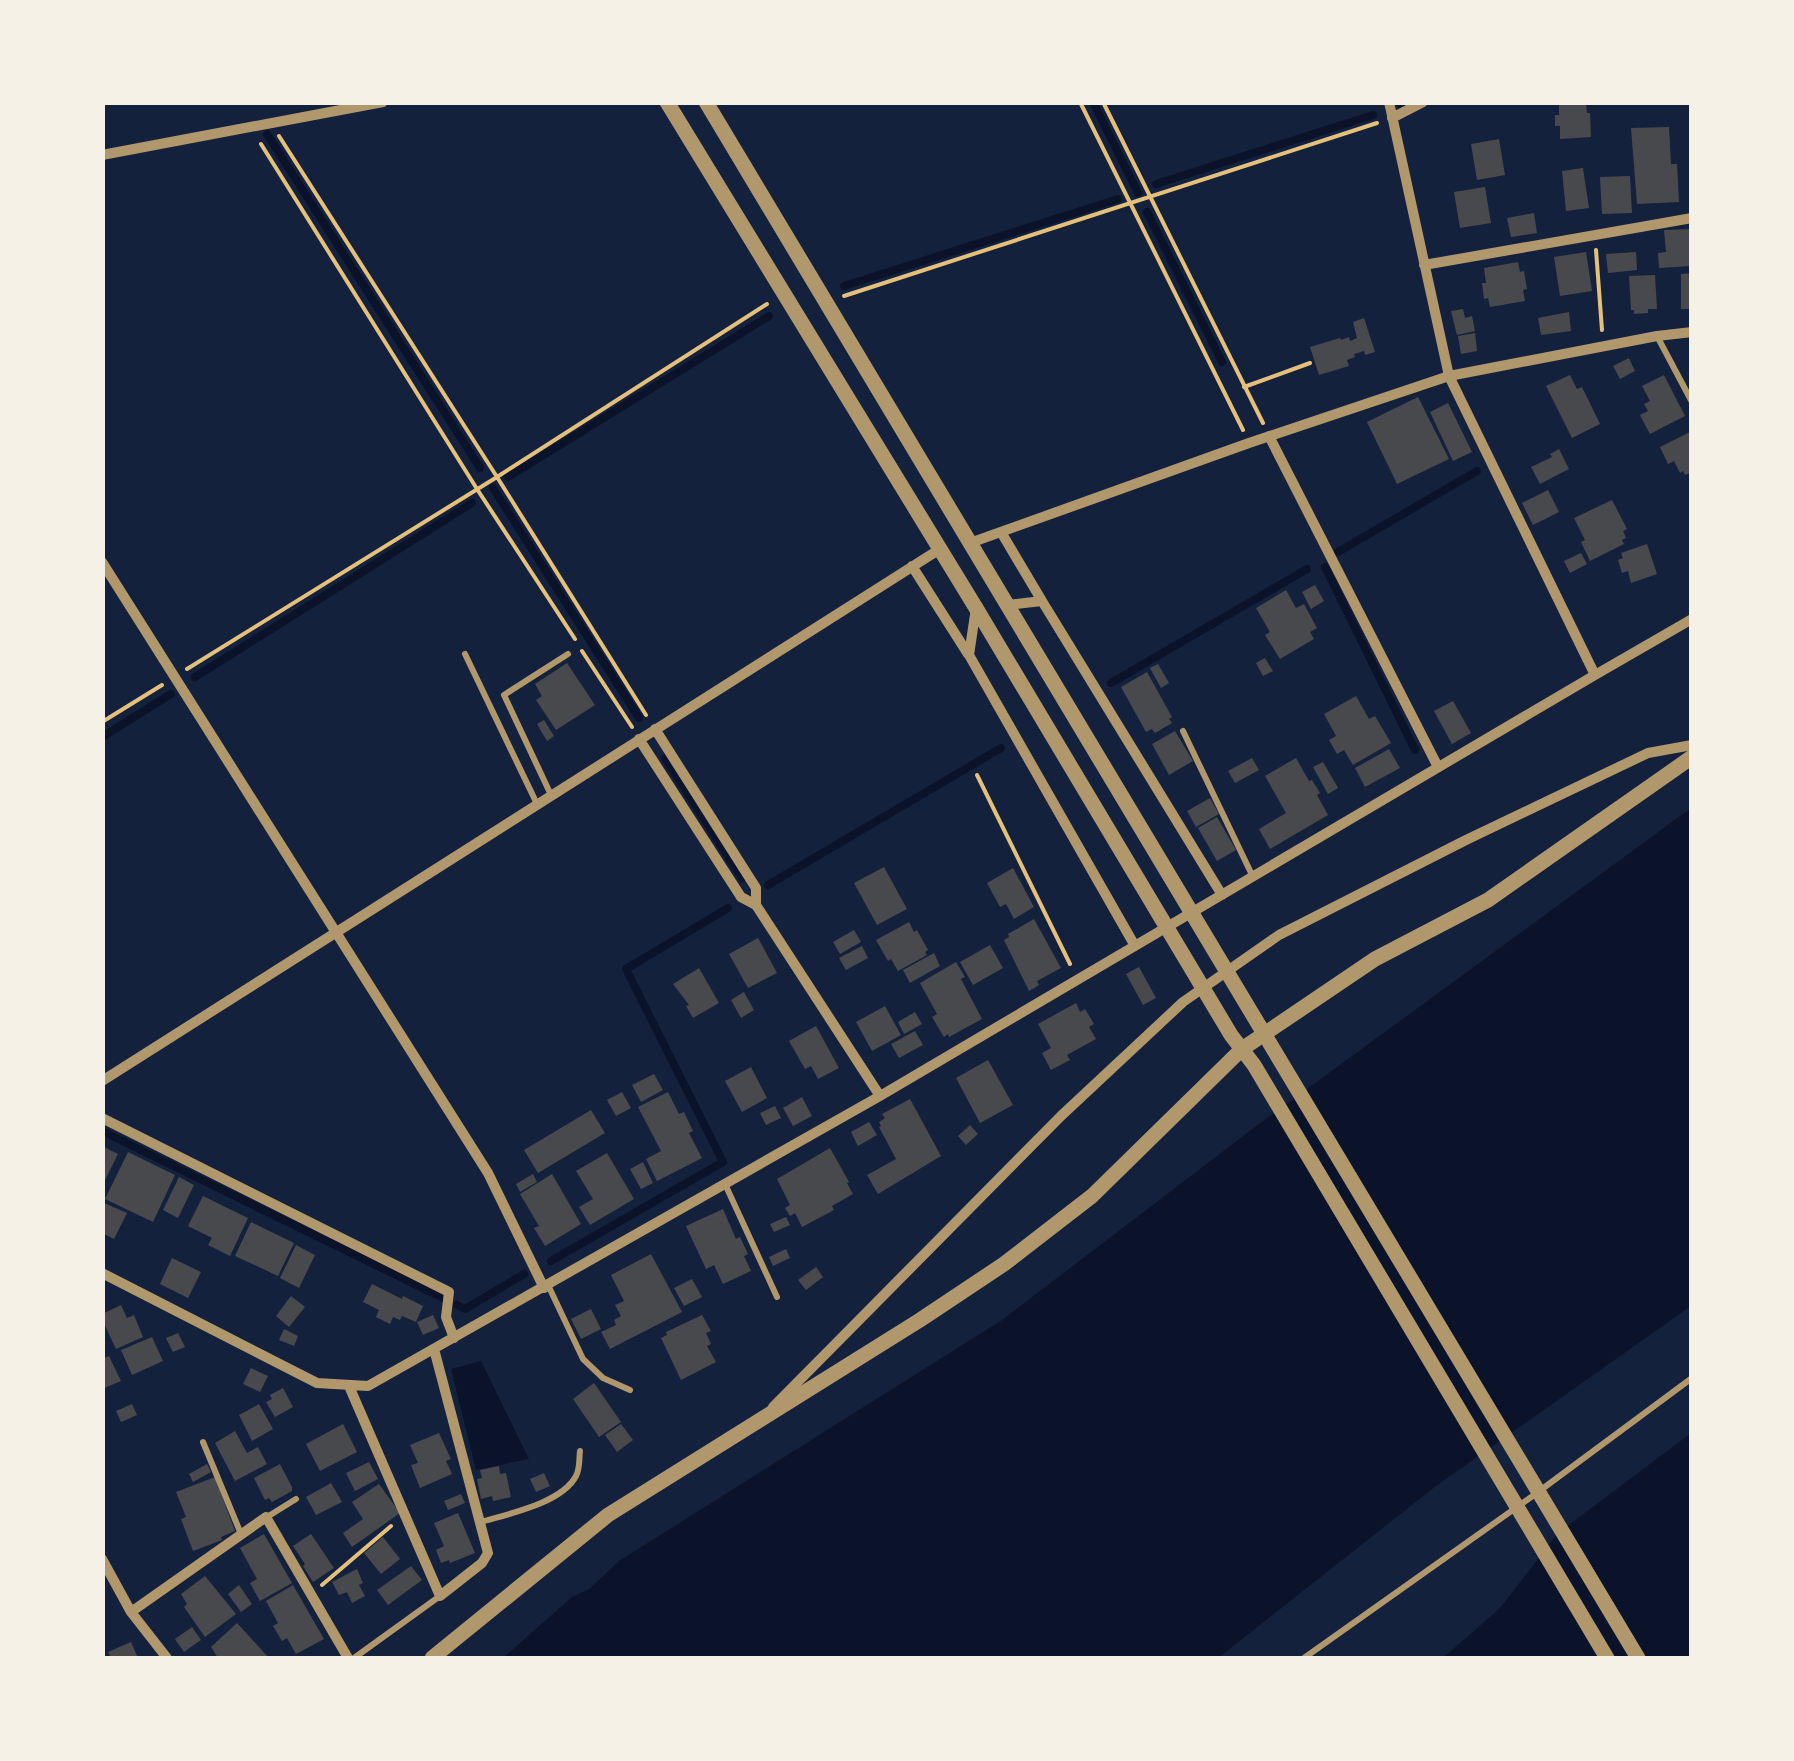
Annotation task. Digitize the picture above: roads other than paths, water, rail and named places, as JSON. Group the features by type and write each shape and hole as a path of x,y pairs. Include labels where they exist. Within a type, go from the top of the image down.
{"street":[{"path":"102,155 383,102"},
{"path":"667,102 1158,915 1254,1065 1607,1658"},
{"path":"706,102 1638,1658"},
{"path":"1389,102 1449,376 1596,675"},
{"path":"1392,118 1423,102"},
{"path":"1424,265 1692,218"},
{"path":"970,543 1449,376 1692,332"},
{"path":"1269,436 1438,767"},
{"path":"1001,532 1222,896"},
{"path":"102,1081 940,549"},
{"path":"102,562 488,1173 546,1286"},
{"path":"912,566 968,655 1136,946"},
{"path":"1006,605 1042,601"},
{"path":"968,655 976,608"},
{"path":"102,1273 317,1383 368,1386 880,1096 1692,619"},
{"path":"654,729 756,888 756,905"},
{"path":"639,739 741,897 756,905 880,1096"},
{"path":"762,1418 1047,1130 1183,1002 1279,936 1466,840 1648,753 1692,745"},
{"path":"432,1658 608,1515 1004,1264 1092,1196 1236,1042 1374,959 1488,900 1692,757"},
{"path":"102,1118 449,1292 446,1317 454,1338"},
{"path":"349,1386 440,1596 482,1563 488,1553 434,1349"},
{"path":"131,1612 266,1518 351,1658"},
{"path":"102,1559 131,1612 166,1658"}],"lane":[{"path":"1657,336 1692,402"},
{"path":"465,654 537,804"},
{"path":"551,795 504,695 568,654"},
{"path":"1182,731 1253,877"},
{"path":"725,1184 777,1297"},
{"path":"546,1286 583,1359 603,1378 630,1390"},
{"path":"1304,1658 1692,1378"},
{"path":"204,1442 241,1535"},
{"path":"480,1523 544,1503 578,1474 580,1452"},
{"path":"266,1518 296,1499"},
{"path":"351,1658 440,1596"}],"water":[{"path":"1691,808 1691,1306 1436,1486 1218,1658 503,1658 619,1561 1002,1320 1255,1127"},
{"path":"481,1361 529,1459 476,1470 451,1369"},
{"path":"1691,1433 1691,1658 1443,1658 1500,1608 1558,1533"}],"waterway":[{"path":"1093,102 1138,193"},
{"path":"1401,105 1406,102"},
{"path":"1156,184 1373,115"},
{"path":"267,134 480,468"},
{"path":"844,286 1118,199"},
{"path":"1147,212 1222,362"},
{"path":"508,477 769,316"},
{"path":"1338,552 1477,471"},
{"path":"493,488 639,718"},
{"path":"195,677 472,503"},
{"path":"1325,567 1415,750"},
{"path":"1111,683 1307,569"},
{"path":"102,737 171,694"},
{"path":"768,885 1001,748"},
{"path":"665,758 742,878"},
{"path":"551,1261 723,1162 626,969 728,908"},
{"path":"102,1131 443,1298"},
{"path":"457,1305 465,1309 524,1274"}]}
